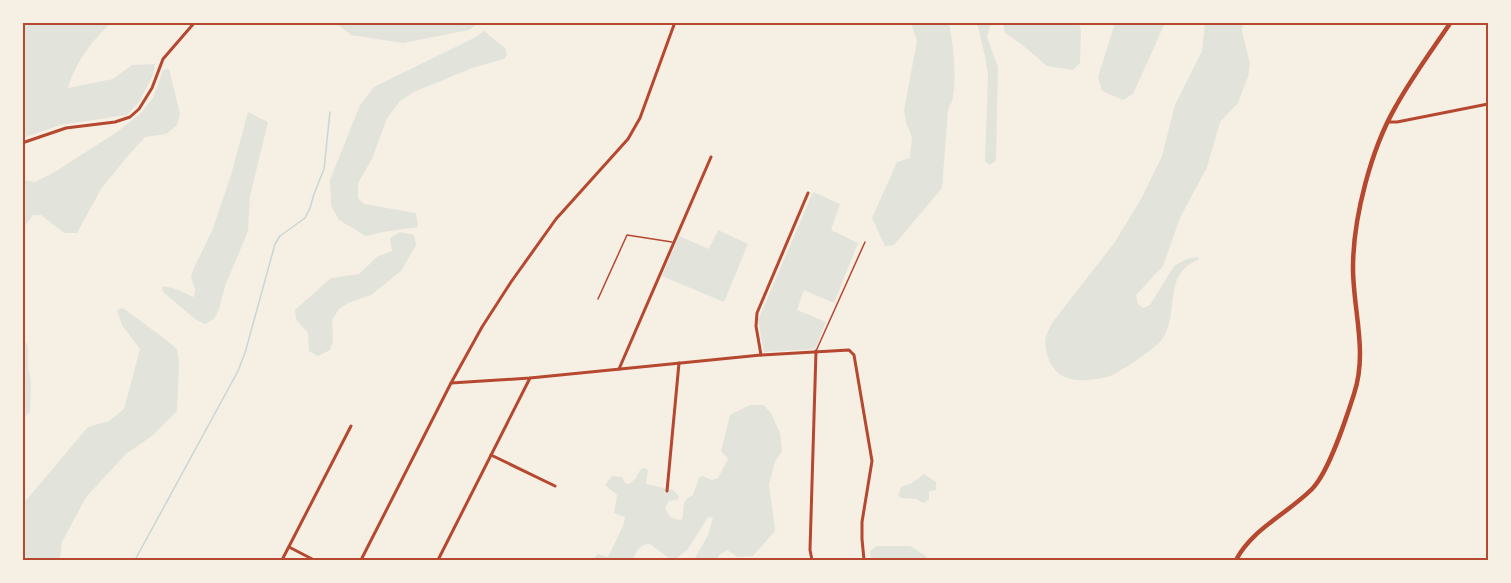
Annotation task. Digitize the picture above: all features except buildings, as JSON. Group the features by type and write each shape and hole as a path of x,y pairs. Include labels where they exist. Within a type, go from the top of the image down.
{"main road":[{"path":"1236,561 1258,532 1312,489 1334,449 1355,391 1358,376 1360,329 1353,281 1355,239 1373,157 1404,92 1451,22"}],"street":[{"path":"22,143 66,128 115,123 130,117 152,88 163,59 195,22"},
{"path":"361,561 482,327 556,219 628,139 640,118 675,22"},
{"path":"1388,122 1488,104"},
{"path":"619,369 711,157"},
{"path":"761,355 756,326 757,313 808,193"},
{"path":"452,383 847,349 854,355 872,461 862,522 864,561"},
{"path":"812,561 810,550 816,351"},
{"path":"667,491 679,363"},
{"path":"438,561 530,378"},
{"path":"282,561 351,426"},
{"path":"491,455 555,486"},
{"path":"288,547 314,561"}],"lane":[{"path":"598,299 627,235 675,243"},
{"path":"816,351 865,242"}],"shaded area":[{"path":"22,23 111,23 85,53 68,88 113,79 132,65 155,64 153,75 139,102 127,115 60,125 23,138"},
{"path":"336,23 479,23 469,30 403,43 351,35"},
{"path":"911,23 949,23 954,59 954,88 948,110 942,188 894,245 885,246 872,218 897,162 910,158 912,137 904,110 917,41"},
{"path":"977,23 991,23 987,37 998,67 996,161 989,165 985,161 988,75"},
{"path":"1003,23 1079,23 1080,63 1073,70 1047,66 1005,33"},
{"path":"1115,23 1165,23 1133,94 1123,100 1102,91 1098,77"},
{"path":"1205,23 1243,23 1242,31 1250,64 1248,77 1238,103 1220,122 1207,167 1180,218 1163,266 1136,295 1138,304 1143,308 1150,305 1174,266 1186,259 1198,257 1199,259 1180,273 1176,282 1169,323 1160,342 1134,362 1107,377 1091,380 1067,378 1054,369 1047,356 1046,336 1052,323 1115,242 1141,199 1162,156 1175,105 1202,51"},
{"path":"484,31 506,49 507,55 504,59 472,68 414,92 400,101 387,118 372,159 358,183 358,198 364,204 416,213 418,227 366,236 339,220 331,206 330,180 360,105 374,87"},
{"path":"169,69 180,114 177,125 166,134 145,137 101,189 77,233 64,233 41,215 33,215 23,228 23,180 35,182 53,173 139,115 153,98 163,70"},
{"path":"248,112 268,122 250,196 248,231 226,283 219,309 214,319 205,324 195,319 163,292 162,286 194,297 195,289 191,277 193,270 212,231 231,175"},
{"path":"813,192 840,204 831,230 858,243 834,303 804,290 797,310 826,322 815,349 764,352 758,320"},
{"path":"718,230 748,244 724,302 662,276 679,236 709,249"},
{"path":"400,232 414,235 416,245 401,271 371,295 348,303 339,309 332,320 333,341 330,350 318,356 309,351 308,333 296,319 295,310 331,278 359,274 378,256 392,251 390,238"},
{"path":"123,308 177,349 179,362 177,411 152,436 126,454 86,497 62,542 60,560 23,560 23,504 88,427 109,421 124,409 140,349 122,325 117,310"},
{"path":"22,337 28,346 31,383 30,412 23,418"},
{"path":"750,405 763,405 771,413 780,433 782,451 775,462 769,485 775,531 753,556 738,557 727,550 719,555 717,560 692,560 708,535 713,518 708,517 688,549 676,559 670,559 650,544 640,547 633,560 593,560 598,554 608,557 623,526 625,517 614,513 617,495 605,485 612,476 622,477 625,483 629,484 640,470 645,468 648,470 646,484 673,490 679,496 678,500 669,501 665,508 670,517 682,519 685,502 693,495 699,478 702,476 712,480 718,478 728,459 721,451 730,415"},
{"path":"924,474 936,482 936,490 929,491 929,499 924,503 898,495 901,487 912,483"},
{"path":"877,546 910,546 926,556 927,560 871,560 870,551"}],"waterway":[{"path":"135,560 238,371 275,244 280,236 305,218 310,208 324,169 330,112"}]}
